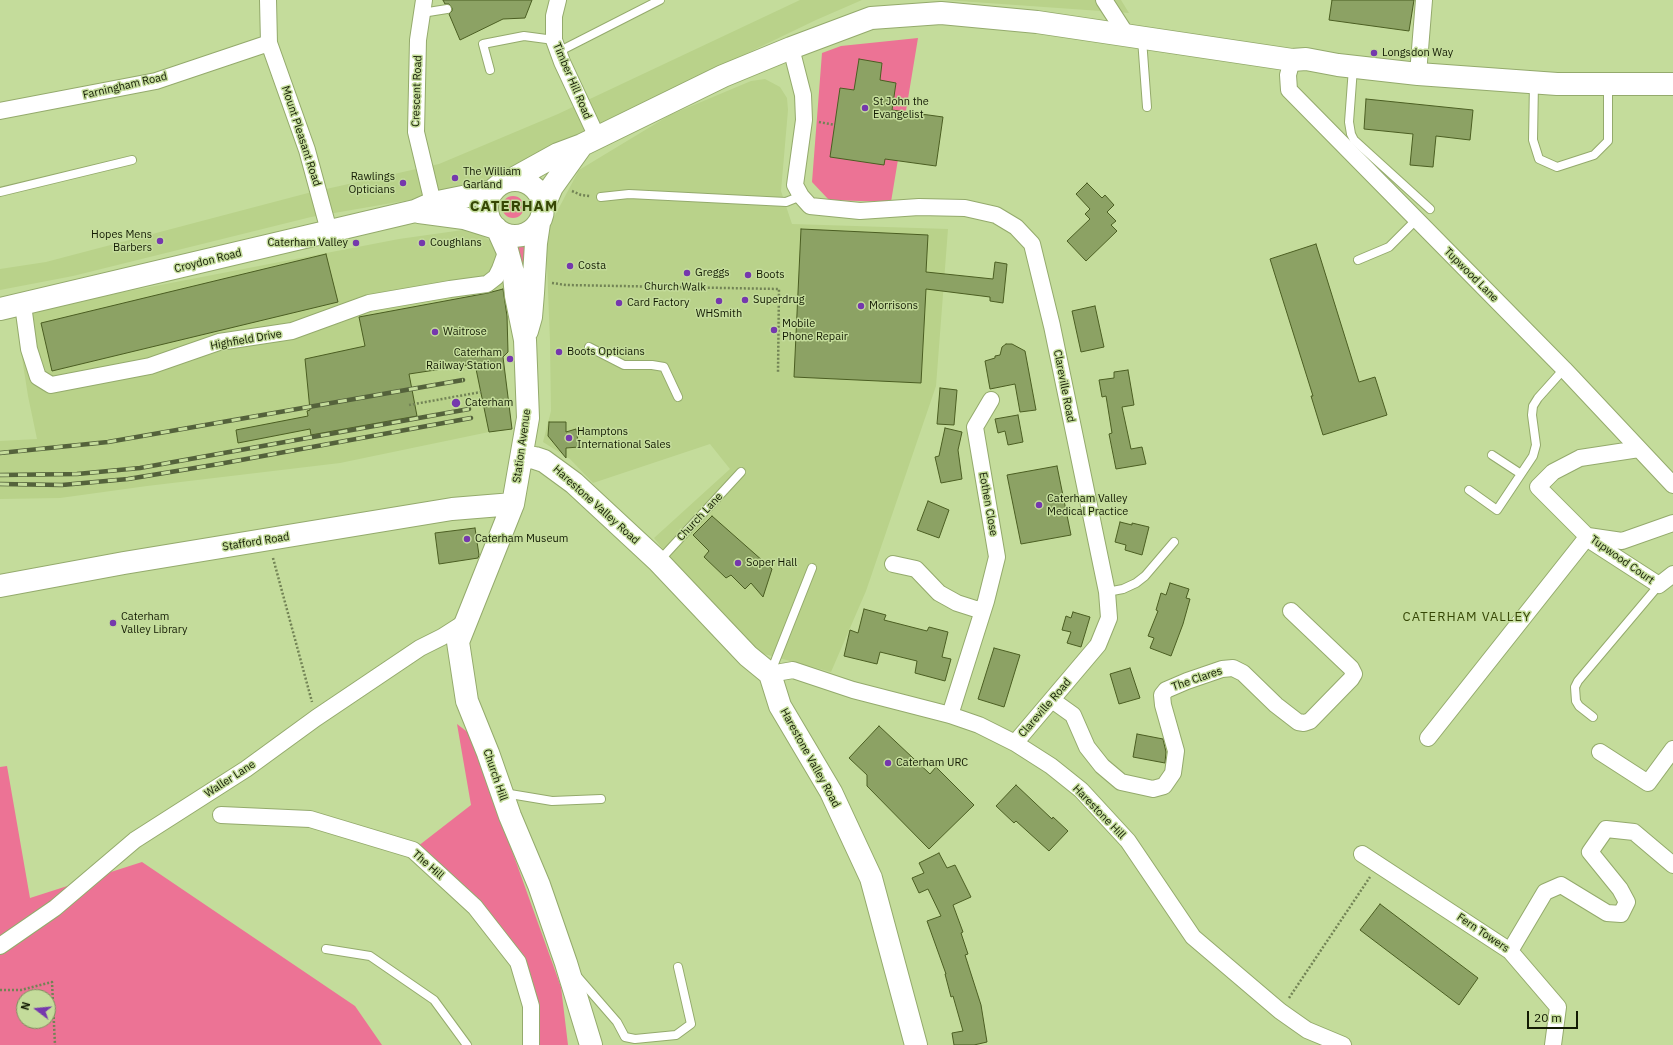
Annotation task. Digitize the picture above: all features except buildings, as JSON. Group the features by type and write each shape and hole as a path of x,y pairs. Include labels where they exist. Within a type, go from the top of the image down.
{"main road":[{"path":"590,141 552,186 541,216 532,230 518,236 505,234 497,229 488,215 488,202 492,191 498,185 511,180 558,154 590,141 723,76 791,48 871,18 942,13 1037,22 1134,35 1292,60 1306,59 1353,67 1418,74 1557,84 1673,84"},
{"path":"511,180 519,180 531,185 538,191 542,199 541,216"},
{"name":"Croydon Road","path":"0,309 23,305 492,191"},
{"name":"Croydon Road","path":"424,207 497,229"},
{"name":"Station Avenue","path":"525,340 531,317 541,216"},
{"name":"Station Avenue","path":"497,229 507,250 514,276 516,296 525,340 528,418 513,504"},
{"name":"Harestone Valley Road","path":"522,456 535,458 553,466 574,483 658,561 748,656 770,674 780,706 831,792 871,878 916,1045"},
{"name":"Stafford Road","path":"0,586 124,563 452,509 513,504"},
{"name":"Church Hill","path":"513,504 458,642 467,701 488,753 510,816 539,885 566,964 591,1045"}],"street":[{"name":"Mount Pleasant Road","path":"268,0 269,43 307,150 329,231"},
{"name":"Timber Hill Road","path":"558,0 554,16 556,46 590,141"},
{"path":"1104,0 1134,35"},
{"path":"1418,74 1424,0"},
{"name":"Crescent Road","path":"423,7 418,40 416,132 424,207"},
{"name":"Farningham Road","path":"0,111 156,81 269,43"},
{"path":"791,48 803,95 804,120 795,185 801,196"},
{"name":"Tupwood Lane","path":"1292,60 1288,75 1289,90 1564,369 1673,485"},
{"name":"Clareville Road","path":"801,196 810,206 860,211 919,207 965,208 996,215 1016,227 1032,244 1052,326 1107,592 1109,618 1098,645 1015,742"},
{"name":"Highfield Drive","path":"23,305 29,349 38,377 51,385 150,366 219,342 292,331 369,304 450,289 487,284 496,277 507,250"},
{"name":"Eothen Close","path":"950,715 997,557 975,427 991,400"},
{"name":"Tupwood Court","path":"1639,449 1580,458 1554,472 1538,487 1594,543 1658,585 1673,574"},
{"path":"1428,738 1588,536 1622,541 1673,523"},
{"path":"892,564 916,569 939,593 957,604 982,611"},
{"name":"The Clares","path":"1052,700 1073,715 1087,747 1102,766 1121,782 1153,789 1164,786 1173,774 1176,751 1163,705 1162,695 1166,690 1222,669 1233,668 1243,673 1276,705 1298,722 1304,723 1310,721 1351,679 1354,674 1351,668 1291,611"},
{"name":"Waller Lane","path":"0,946 55,908 135,840 246,769 316,718 420,648 442,637 467,621"},
{"name":"Harestone Hill","path":"770,674 793,670 853,690 950,715 979,725 1015,742 1051,766 1081,790 1128,841 1193,937 1280,1012 1306,1030 1343,1045"},
{"path":"1600,752 1648,783 1673,749"},
{"name":"The Hill","path":"221,815 310,819 414,850 475,907 518,962 531,1006 531,1045"},
{"path":"1510,951 1545,892 1561,885 1607,913 1622,914 1626,902 1620,889 1590,852 1606,829 1634,832 1673,865"},
{"name":"Fern Towers","path":"1362,854 1510,951 1558,1008 1554,1045"}],"lane":[{"path":"490,70 483,44 524,36 556,46 660,0"},
{"path":"423,7 447,9"},
{"path":"1134,35 1147,107"},
{"path":"1353,67 1349,122 1351,134 1354,140 1430,209"},
{"path":"1534,82 1533,140 1539,159 1557,167 1594,155 1608,141 1608,84"},
{"path":"0,192 132,160"},
{"path":"601,197 629,194 786,202 801,196"},
{"path":"1358,260 1389,247 1417,219"},
{"path":"589,347 624,365 652,365 664,367 678,397"},
{"path":"1469,490 1497,510 1533,456 1536,445 1532,415 1533,406 1538,398 1564,369"},
{"path":"1492,455 1521,474"},
{"name":"Church Lane","path":"658,561 741,472"},
{"path":"1107,592 1123,590 1136,583 1145,576 1174,542"},
{"path":"770,674 812,568"},
{"path":"1592,717 1579,706 1576,701 1575,687 1578,680 1658,585"},
{"path":"502,792 552,801 601,799"},
{"path":"326,949 370,956 434,1000 467,1045"},
{"path":"566,964 617,1022 625,1037 635,1039 676,1035 691,1024 678,967"}],"path":[{"path":"821,123 835,125"},
{"name":"Church Walk","path":"535,270 544,270 545,281 566,286 779,289 778,373"},
{"path":"409,405 481,392"},
{"path":"268,540 316,718"},
{"path":"1280,1012 1378,865"},
{"path":"0,990 21,990 52,982 55,1045"}],"shaded area":[{"path":"800,0 862,0 816,20 604,122 479,188 311,217 73,276 0,290 0,269 46,262 308,193 439,164 558,114"},
{"path":"945,0 1121,0 1129,13"},
{"path":"918,38 891,202 829,200 812,182 822,53 841,46"},
{"path":"765,79 780,87 787,98 788,110 781,191 792,224 948,229 936,386 866,591 831,672 753,651 685,577 654,538 730,469 710,444 593,483 570,459 543,442 551,411 547,265 544,236 579,170 670,115 751,81"},
{"path":"513,196 521,199 524,207 521,215 513,218 505,215 502,207 505,199"},
{"path":"470,229 498,245 507,288 508,352 503,357 512,429 489,432 340,463 60,498 0,499 0,441 37,439 28,396 15,313 399,239"},
{"path":"528,242 527,261 519,263 514,244"},
{"path":"457,724 470,734 561,987 568,1045 529,1045 518,962 413,850 471,805"},
{"path":"7,766 30,898 142,862 355,1006 382,1045 0,1045 0,767"}],"railway":[{"path":"0,453 108,442 463,380"},
{"path":"0,475 77,474 140,468 469,409"},
{"path":"0,484 62,485 128,479 471,418"}],"place":[{"name":"Longsdon Way","path":"1374,53"},
{"name":"St John the Evangelist","path":"865,108"},
{"name":"The William Garland","path":"455,178"},
{"name":"Rawlings Opticians","path":"403,183"},
{"name":"Hopes Mens Barbers","path":"160,241"},
{"name":"Caterham Valley","path":"356,243"},
{"name":"Coughlans","path":"422,243"},
{"name":"Costa","path":"570,266"},
{"name":"Greggs","path":"687,273"},
{"name":"Boots","path":"748,275"},
{"name":"Superdrug","path":"745,300"},
{"name":"WHSmith","path":"719,301"},
{"name":"Card Factory","path":"619,303"},
{"name":"Morrisons","path":"861,306"},
{"name":"Mobile Phone Repair","path":"774,330"},
{"name":"Waitrose","path":"435,332"},
{"name":"Boots Opticians","path":"559,352"},
{"name":"Caterham Railway Station","path":"510,359"},
{"name":"Caterham","path":"456,403"},
{"name":"Hamptons International Sales","path":"569,438"},
{"name":"Caterham Valley Medical Practice","path":"1039,505"},
{"name":"Caterham Museum","path":"467,539"},
{"name":"Soper Hall","path":"738,563"},
{"name":"Caterham Valley Library","path":"113,623"},
{"name":"Caterham URC","path":"888,763"}],"district":[{"name":"CATERHAM","path":"514,207"},
{"name":"CATERHAM VALLEY","path":"1467,617"}]}
